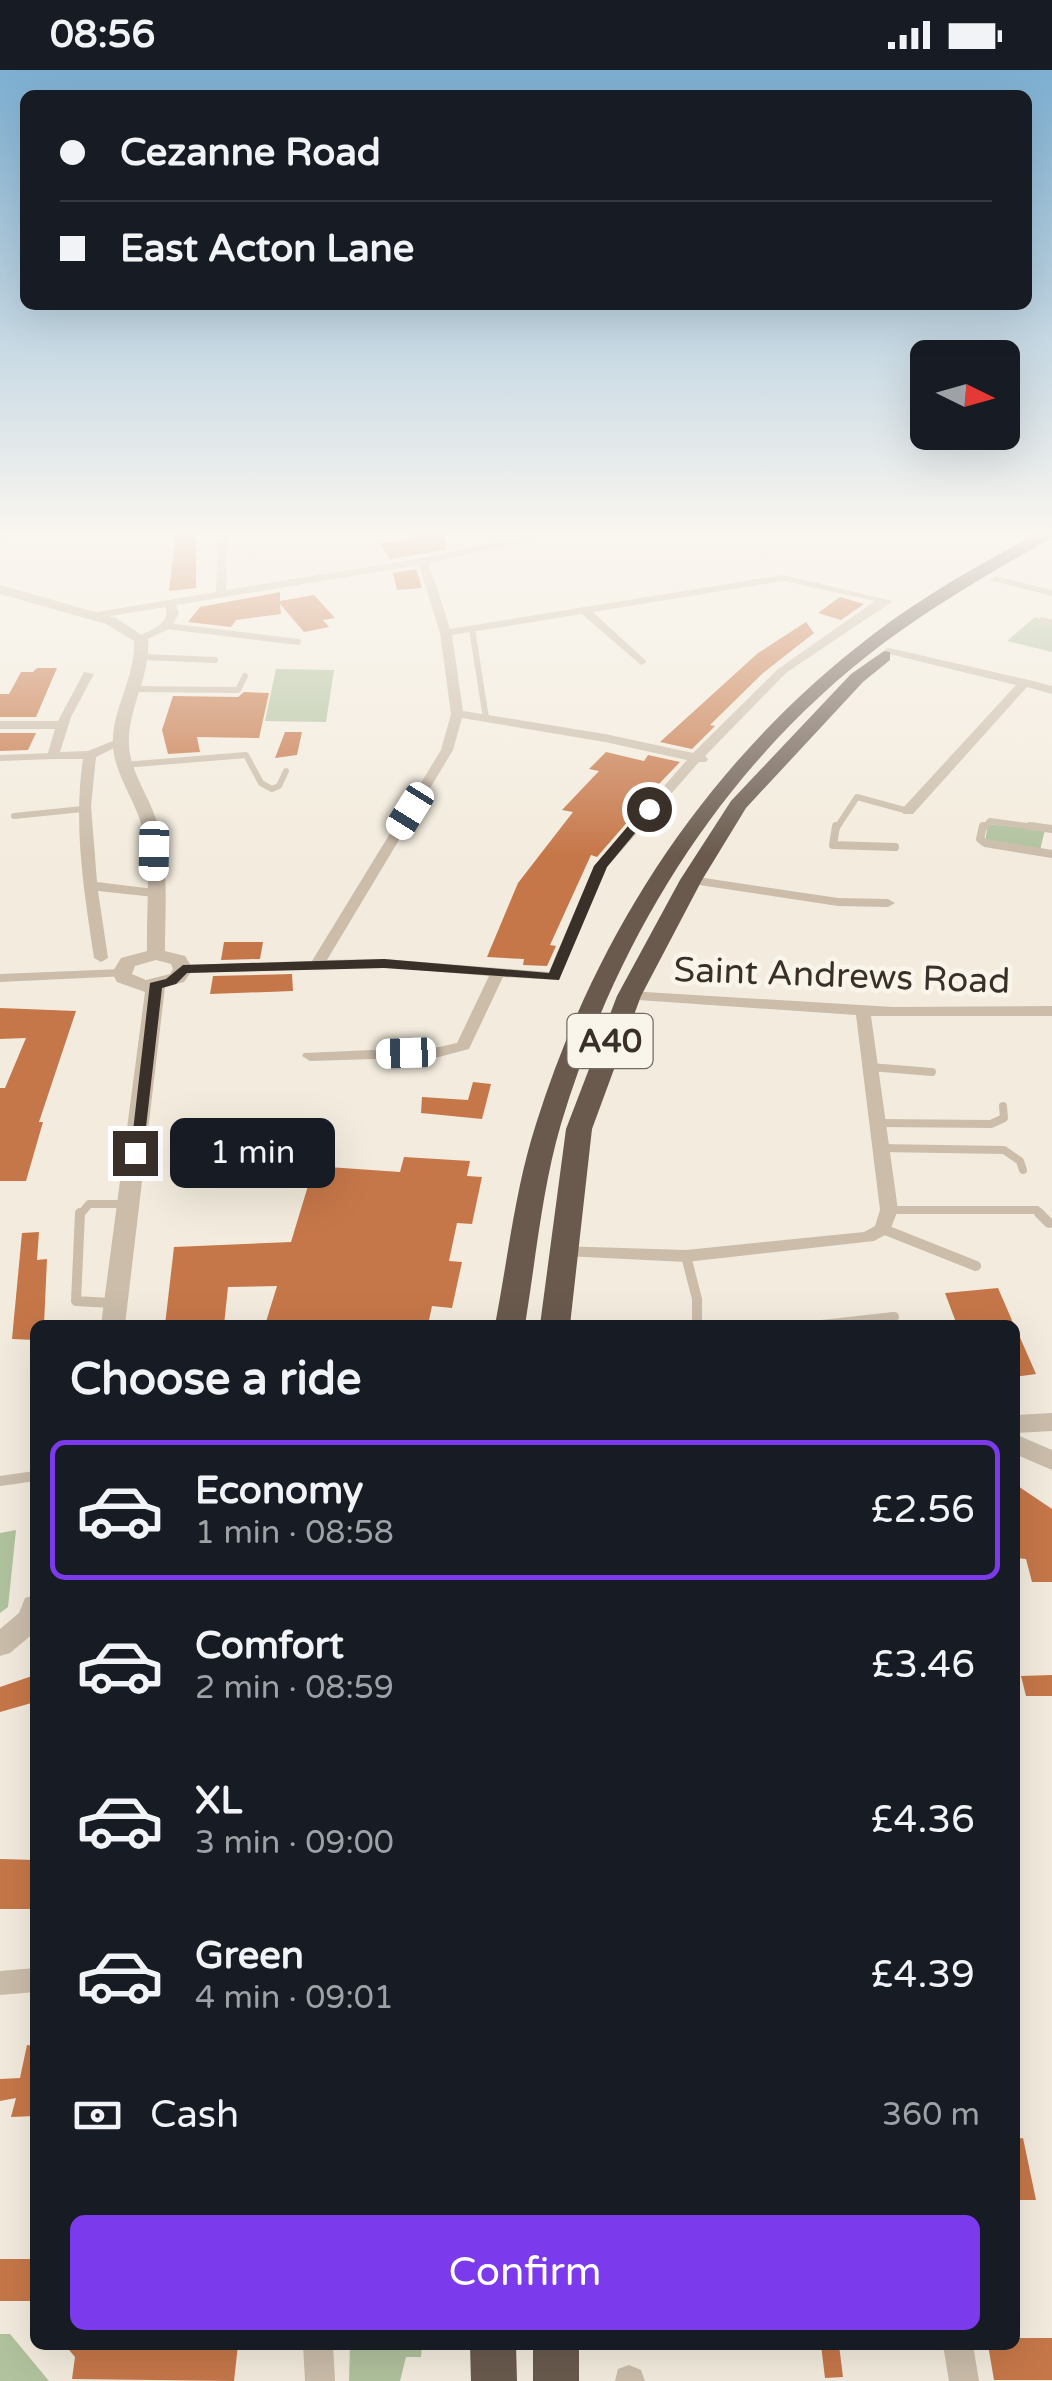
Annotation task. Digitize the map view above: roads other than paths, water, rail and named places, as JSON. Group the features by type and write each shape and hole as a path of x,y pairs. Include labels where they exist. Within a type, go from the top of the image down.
{"highway":[{"name":"A40","path":"511,1320 547,1128 580,1028 655,882 734,770 832,673 877,640"},
{"name":"A40","path":"556,1320 579,1129 630,996 690,880 758,779 857,678 906,640"},
{"path":"493,2350 494,2381"},
{"path":"556,2350 556,2381"}],"street":[{"path":"141,640 144,657 120,742 124,765 151,829 156,954"},
{"path":"317,964 447,750 457,714 447,640"},
{"path":"617,640 642,662"},
{"path":"0,978 122,973 136,985 155,986 171,982 183,969 384,964 554,978 601,866 776,676 829,640"},
{"path":"889,651 1052,690"},
{"path":"88,674 62,725 53,756 90,755 120,742"},
{"path":"908,811 1025,682"},
{"path":"457,714 606,738 702,759"},
{"path":"0,725 62,725"},
{"path":"90,755 82,809 101,958"},
{"path":"690,880 838,902 888,904"},
{"path":"91,886 154,894"},
{"path":"122,973 136,958 156,954 178,960 183,969"},
{"path":"310,1056 439,1052 463,1046 496,974"},
{"path":"116,1314 155,986"},
{"name":"Saint Andrews Road","path":"630,996 863,1013 1052,1012"},
{"path":"564,1250 686,1256 868,1238 883,1229 888,1210 863,1013"},
{"path":"1020,1424 1052,1422"},
{"path":"1020,1445 1052,1461"},
{"path":"0,1647 30,1620"},
{"path":"0,1647 30,1639"},
{"path":"0,1983 30,1980"},
{"path":"318,2350 320,2381"},
{"path":"959,2350 964,2381"}],"lane":[{"path":"268,640 298,642"},
{"path":"474,640 486,718"},
{"path":"144,657 215,660"},
{"path":"133,689 238,690 245,676"},
{"path":"124,765 246,755 261,784 272,789 286,771"},
{"path":"0,758 53,756"},
{"path":"895,847 832,845 836,826 857,797 908,811"},
{"path":"14,816 82,809"},
{"path":"1052,829 990,821 984,823 980,839 1052,854"},
{"path":"869,1067 932,1072"},
{"path":"877,1124 990,1124 1004,1118 1003,1106"},
{"path":"878,1148 1004,1150 1020,1161 1023,1170"},
{"path":"116,1314 76,1302 80,1212 88,1204 128,1204"},
{"path":"888,1210 1036,1210 1049,1223"},
{"path":"883,1229 976,1266"},
{"path":"686,1256 697,1299 697,1320"},
{"path":"873,1320 894,1318"},
{"path":"0,1481 30,1477"}]}
